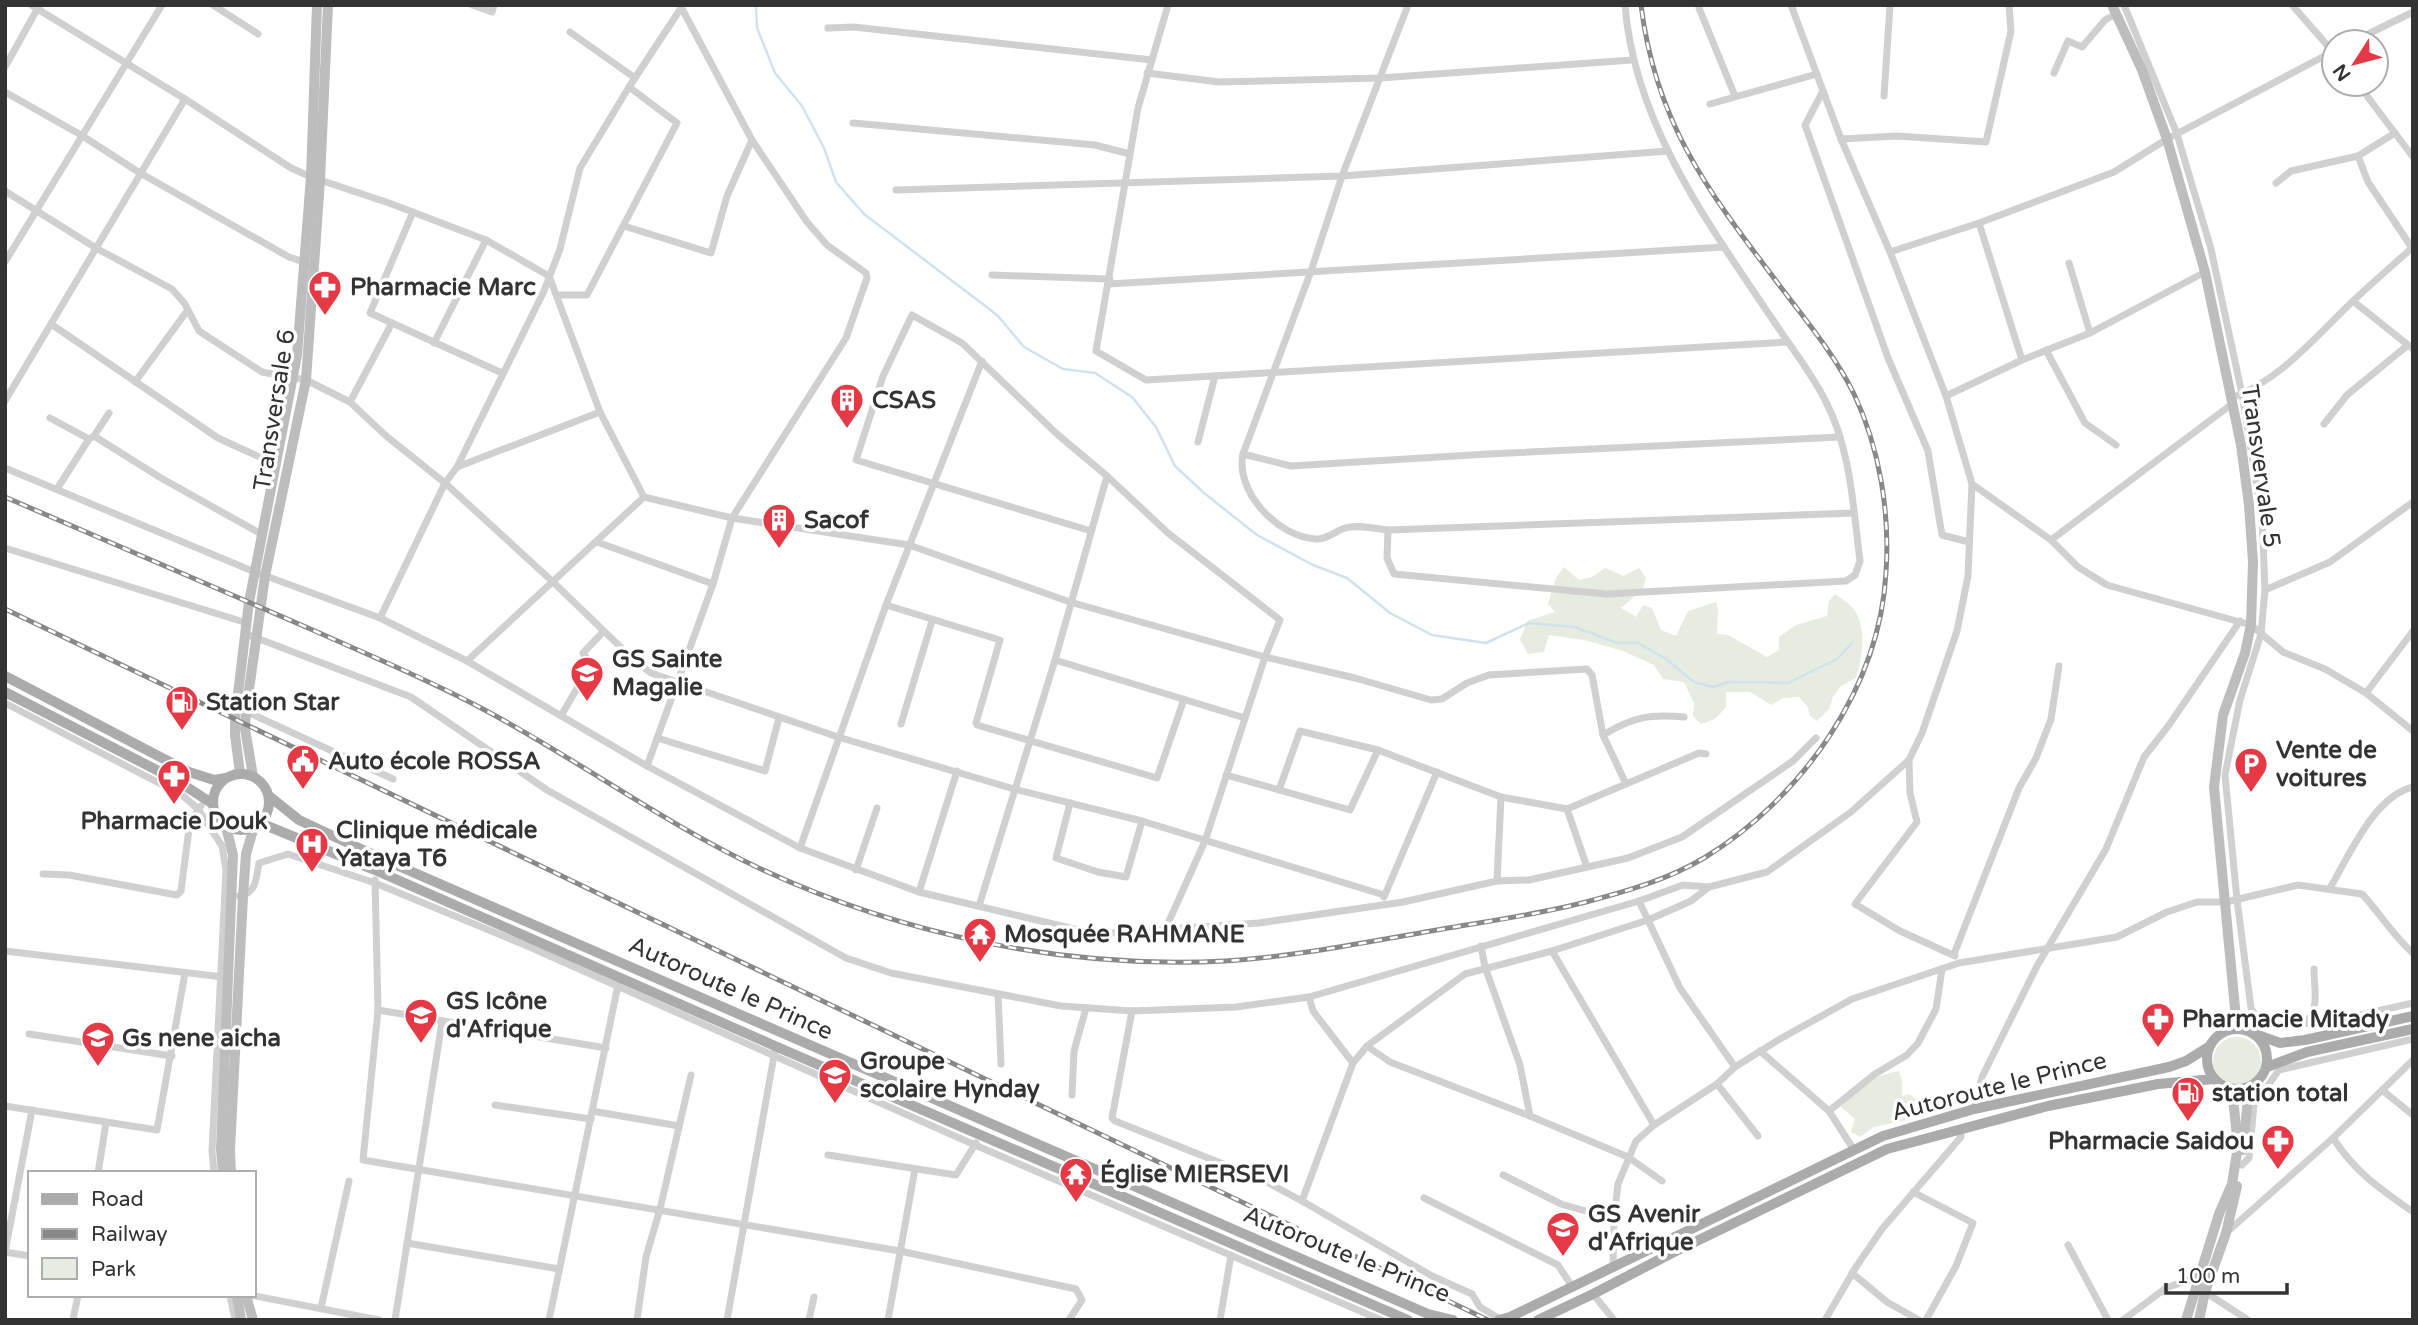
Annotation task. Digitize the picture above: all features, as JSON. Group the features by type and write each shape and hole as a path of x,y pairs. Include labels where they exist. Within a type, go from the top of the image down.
{"main road":[{"name":"Transversale 6","path":"250,631 260,574 263,535 294,377 304,262 315,178 317,5"},
{"name":"Transversale 6","path":"240,773 235,735 241,709 250,631 260,574 306,380 315,178 328,5"},
{"name":"Transvervale 5","path":"2114,10 2172,136 2232,401 2249,505 2253,562 2251,625 2245,653 2223,715 2214,787 2231,901 2237,1029"},
{"path":"5,676 189,772 214,780 240,773 253,776 264,784 270,806 257,825 246,854 224,977 223,1171"},
{"path":"5,692 176,780 205,804 226,827 239,830 257,825"},
{"name":"Transversale 6","path":"241,709 253,776"},
{"path":"205,804 226,778"},
{"name":"Autoroute le Prince","path":"269,796 299,820 378,857 1238,1233 1428,1314 1453,1320"},
{"name":"Autoroute le Prince","path":"257,825 375,870 618,982 978,1140 1408,1320"},
{"path":"226,827 227,846 238,896 231,1171"},
{"path":"2408,1017 2280,1043 2237,1029 2221,1033 2210,1046 2207,1063 2214,1079 2232,1089 2249,1087 2257,1082 2267,1067 2307,1052 2330,1052 2413,1029"},
{"path":"2254,1034 2266,1048 2267,1067"},
{"name":"Autoroute le Prince","path":"1499,1320 1613,1269 1665,1241 1883,1136 1975,1109 2169,1067 2186,1061 2210,1046"},
{"name":"Autoroute le Prince","path":"1538,1320 1671,1252 1888,1149 2048,1106 2158,1084 2214,1079"},
{"path":"2199,1320 2205,1292 2226,1233 2242,1165 2249,1087"},
{"path":"2186,1320 2219,1214 2232,1185 2238,1146 2232,1089"},
{"path":"237,1297 242,1320"},
{"path":"248,1297 253,1320"}],"street":[{"path":"5,262 8,251 38,210 162,5"},
{"path":"213,5 258,34"},
{"path":"472,5 492,12 494,5"},
{"path":"1168,5 1147,73 1129,153 1110,282 1096,351 1146,380 1787,342"},
{"path":"1408,5 1342,176 1311,271 1243,454 1240,464 1244,481 1253,498 1277,525 1305,538 1320,540 1347,527 1388,530 1854,513"},
{"path":"1388,530 1387,558 1394,574 1607,594 1846,581 1855,575 1860,561 1848,466 1826,401 1724,247 1668,151 1632,60 1625,5"},
{"path":"5,548 250,631 411,697 547,790 846,958 891,973 1061,1006 1132,1011 1236,1007 1309,997 1639,901 1683,885 1709,887 1767,872 1851,812 1909,760 1922,733 1957,631 1968,576 1972,484 1946,396 1791,5"},
{"path":"1884,96 1890,5"},
{"path":"1842,139 1897,136 1986,142 2011,31 2009,5"},
{"path":"2124,5 2211,249 2242,394 2262,517 2265,590 2261,634 2240,700 2225,775 2231,901 2251,1008 2257,1018 2267,1024 2324,1023 2413,1003"},
{"path":"2292,5 2320,37"},
{"path":"5,67 36,6 291,168 486,240 549,276 600,412 644,497 732,518 909,545 1070,602 1265,657 1437,700 1467,683 1489,676 1587,669 1592,675 1603,735 1626,784"},
{"path":"380,618 445,483 457,467 544,291 560,249 580,168 681,6 752,140 807,222 827,245 866,273 867,278 846,338 732,518 713,584 647,766"},
{"path":"1699,8 1735,96"},
{"path":"2054,73 2068,41 2082,47 2114,10"},
{"path":"2380,28 2413,12"},
{"path":"828,28 854,27 1152,60"},
{"path":"570,32 635,78"},
{"path":"1890,252 2114,172 2172,136 2320,59"},
{"path":"1147,73 1219,82 1380,78 1632,60"},
{"path":"1710,104 1817,74"},
{"path":"558,295 587,295 677,123 629,87"},
{"path":"1823,91 1805,125 1888,358 1928,451 1942,536 1969,542"},
{"path":"5,92 81,135 140,173 289,257 304,262"},
{"path":"2369,98 2413,157"},
{"path":"5,401 185,99"},
{"path":"853,123 1095,145 1129,153"},
{"path":"2276,183 2291,171 2358,156 2395,133"},
{"path":"624,226 711,253 727,196 752,140"},
{"path":"896,190 1342,176 1668,151"},
{"path":"2051,540 2232,401 2271,376 2413,248 2368,182 2358,156"},
{"path":"5,191 96,248 172,289 185,304 199,331 261,372 306,380 349,402 445,483 552,581 603,632 651,673 838,737 1014,789 1142,821 1384,895"},
{"path":"413,212 370,313 502,373"},
{"path":"1979,222 2022,360"},
{"path":"434,343 486,240"},
{"path":"992,275 1110,282 1724,247"},
{"path":"2069,263 2090,333"},
{"path":"1946,396 2022,360 2090,333 2204,272"},
{"path":"2324,424 2347,395 2411,347 2353,301"},
{"path":"135,382 187,312"},
{"path":"1091,531 856,460 883,376 912,315 961,343 982,360 1057,434 1168,533 1279,618 1280,622 1265,657 1205,841 1165,930"},
{"path":"349,402 392,323"},
{"path":"51,324 218,438 276,465"},
{"path":"2046,350 2085,423 2116,445"},
{"path":"800,848 886,605 982,360"},
{"path":"1198,442 1215,376"},
{"path":"457,467 600,412"},
{"path":"57,489 109,413"},
{"path":"50,418 91,438 263,535"},
{"path":"1243,454 1291,466 1840,437"},
{"path":"5,468 260,574 380,618 467,661 647,766 800,848 919,892 1095,933 1258,923 1384,904 1497,881 1529,880 1628,858 1682,837 1793,761 1816,738"},
{"path":"979,906 1055,660 1107,476"},
{"path":"1972,484 2051,540 2078,567 2107,584 2251,625 2283,652 2325,669 2366,693 2413,732"},
{"path":"467,661 644,497"},
{"path":"2265,590 2330,562 2413,502"},
{"path":"597,542 713,584"},
{"path":"886,605 1000,640 976,725 1157,778 1184,699"},
{"path":"901,724 932,621"},
{"path":"1975,1109 1982,1077 2037,966 2106,849 2144,757 2240,621"},
{"path":"2366,693 2413,631"},
{"path":"561,716 591,664 583,653 603,632"},
{"path":"1055,660 1245,718"},
{"path":"1954,954 2019,788 2036,758 2051,719 2059,666"},
{"path":"5,703 182,795 205,804 227,846 224,977 212,1151 214,1171"},
{"path":"241,709 394,779"},
{"path":"1603,735 1635,718 1657,714 1684,717"},
{"path":"657,738 765,771 779,718"},
{"path":"1279,790 1298,731 1378,750 1502,797 1567,809 1699,753 1706,754"},
{"path":"1226,775 1350,810 1378,750"},
{"path":"1909,760 1910,793 1917,822 1855,904 1900,931 1954,954 1959,963"},
{"path":"919,892 957,771"},
{"path":"1384,904 1384,895 1437,772"},
{"path":"2330,888 2380,807 2399,790 2413,787"},
{"path":"1497,881 1502,797"},
{"path":"1070,803 1056,858 1098,872 1126,877 1142,821"},
{"path":"43,874 69,875 177,895 181,891 190,821 205,804"},
{"path":"856,870 877,808"},
{"path":"1567,809 1587,867"},
{"path":"238,896 249,895 254,889 259,863 288,854 375,883 618,982 549,1320"},
{"path":"375,870 379,1010 363,1160 900,1251 1076,1289 1082,1300 1069,1320"},
{"path":"1613,1269 1618,1184 1636,1141 1654,1125 1717,1084 1735,1067 1852,999 1959,963 2117,937 2167,912 2197,902 2231,901 2298,885 2362,894 2384,918 2396,939 2413,953"},
{"path":"1302,1201 1353,1063 1367,1046 1465,974 1552,951 1648,920 1690,901 1709,887"},
{"path":"1639,901 1680,988 1735,1067"},
{"path":"1481,946 1485,968 1520,1065 1530,1116"},
{"path":"5,951 224,977"},
{"path":"1552,951 1654,1125"},
{"path":"1829,1111 1875,1073 1908,1055 1918,1043 1936,1009 1942,969"},
{"path":"2306,1023 2314,1012 2314,970"},
{"path":"5,1106 157,1130 185,972"},
{"path":"998,994 1001,1064"},
{"path":"1309,997 1313,1011 1353,1063"},
{"path":"2402,1005 2408,1017"},
{"path":"1072,1095 1074,1051 1086,1008"},
{"path":"379,1010 606,1048"},
{"path":"1132,1011 1112,1118 1115,1121 1261,1179 1432,1276 1472,1294 1479,1307 1499,1320"},
{"path":"395,1320 442,1022"},
{"path":"29,1034 172,1056"},
{"path":"2242,1165 2249,1158 2254,1105 2279,1070 2330,1052 2413,1039"},
{"path":"1367,1046 1390,1062 1628,1157 1662,1181"},
{"path":"727,1320 775,1050"},
{"path":"1760,1051 1829,1111 1854,1150"},
{"path":"2226,1233 2333,1138 2413,1060"},
{"path":"637,1320 646,1257 691,1075"},
{"path":"1717,1084 1758,1136"},
{"path":"2382,1090 2413,1115"},
{"path":"495,1105 679,1126"},
{"path":"28,1256 5,1252 32,1110"},
{"path":"98,1171 106,1123"},
{"path":"1825,1320 1882,1229 1961,1137 1961,1130"},
{"path":"2333,1138 2348,1161 2371,1184 2413,1212"},
{"path":"828,1155 956,1175 978,1140 1381,1320"},
{"path":"888,1320 915,1169"},
{"path":"1503,1175 1561,1204 1614,1219"},
{"path":"321,1308 349,1181"},
{"path":"1913,1192 1973,1223 1956,1266 1926,1320"},
{"path":"1424,1198 1558,1265 1573,1288"},
{"path":"407,1243 559,1269"},
{"path":"2068,1245 2108,1320"},
{"path":"1220,1320 1231,1255"},
{"path":"1852,1273 1887,1302 1919,1320"},
{"path":"2123,1320 2166,1288 2200,1276"},
{"path":"2205,1292 2248,1320"},
{"path":"1593,1294 1614,1320"},
{"path":"256,1296 379,1320"},
{"path":"73,1320 78,1297"},
{"path":"230,1297 235,1320"},
{"path":"809,1320 814,1297"}],"green space":[{"path":"1564,567 1579,580 1592,577 1605,568 1623,576 1639,568 1646,578 1643,589 1621,608 1636,617 1643,605 1652,608 1661,630 1676,636 1688,611 1716,602 1717,634 1728,635 1767,657 1779,650 1779,637 1796,625 1827,616 1829,601 1835,594 1853,608 1861,624 1862,652 1856,678 1841,686 1829,709 1817,721 1810,716 1808,707 1799,697 1783,698 1771,705 1750,692 1726,692 1726,707 1715,719 1701,724 1693,716 1694,703 1684,682 1663,679 1654,665 1623,651 1584,640 1549,635 1544,652 1528,654 1520,640 1527,621 1555,612 1548,604 1556,578"},
{"path":"2237,1037 2254,1044 2261,1061 2254,1078 2237,1085 2220,1078 2213,1061 2220,1044"},
{"path":"1899,1071 1902,1096 1909,1094 1916,1099 1919,1108 1907,1120 1874,1127 1860,1137 1851,1132 1855,1119 1841,1107 1867,1083"}],"waterway":[{"path":"756,5 757,28 775,73 802,106 824,148 836,182 864,214 998,316 1024,347 1063,369 1095,373 1132,397 1156,427 1175,466 1257,535 1313,565 1347,578 1390,613 1432,635 1486,643 1529,623 1575,627 1617,643 1638,643 1666,659 1694,682 1714,687 1728,682 1788,683 1837,659 1852,643"}],"railway":[{"path":"5,497 440,687 516,727 689,831 761,869 816,893 929,930 1047,953 1166,962 1225,961 1323,950 1503,919 1617,894 1661,879 1704,858 1739,834 1773,805 1803,772 1829,736 1851,698 1869,657 1880,615 1887,550 1877,459 1854,394 1830,354 1733,223 1691,158 1660,88 1648,48 1641,5"},
{"path":"5,609 1488,1320"}],"place":[{"name":"Pharmacie Marc","path":"325,317"},
{"name":"CSAS","path":"847,430"},
{"name":"Sacof","path":"779,550"},
{"name":"GS Sainte Magalie","path":"587,703"},
{"name":"Station Star","path":"182,732"},
{"name":"Auto école ROSSA","path":"303,791"},
{"name":"Vente de voitures","path":"2251,794"},
{"name":"Pharmacie Douk","path":"174,806"},
{"name":"Clinique médicale Yataya T6","path":"312,874"},
{"name":"Mosquée RAHMANE","path":"980,964"},
{"name":"GS Icône d'Afrique","path":"421,1045"},
{"name":"Pharmacie Mitady","path":"2158,1049"},
{"name":"Gs nene aicha","path":"98,1068"},
{"name":"Groupe scolaire Hynday","path":"835,1105"},
{"name":"station total","path":"2188,1123"},
{"name":"Pharmacie Saidou","path":"2278,1171"},
{"name":"Église MIERSEVI","path":"1076,1204"},
{"name":"GS Avenir d'Afrique","path":"1563,1258"}]}
